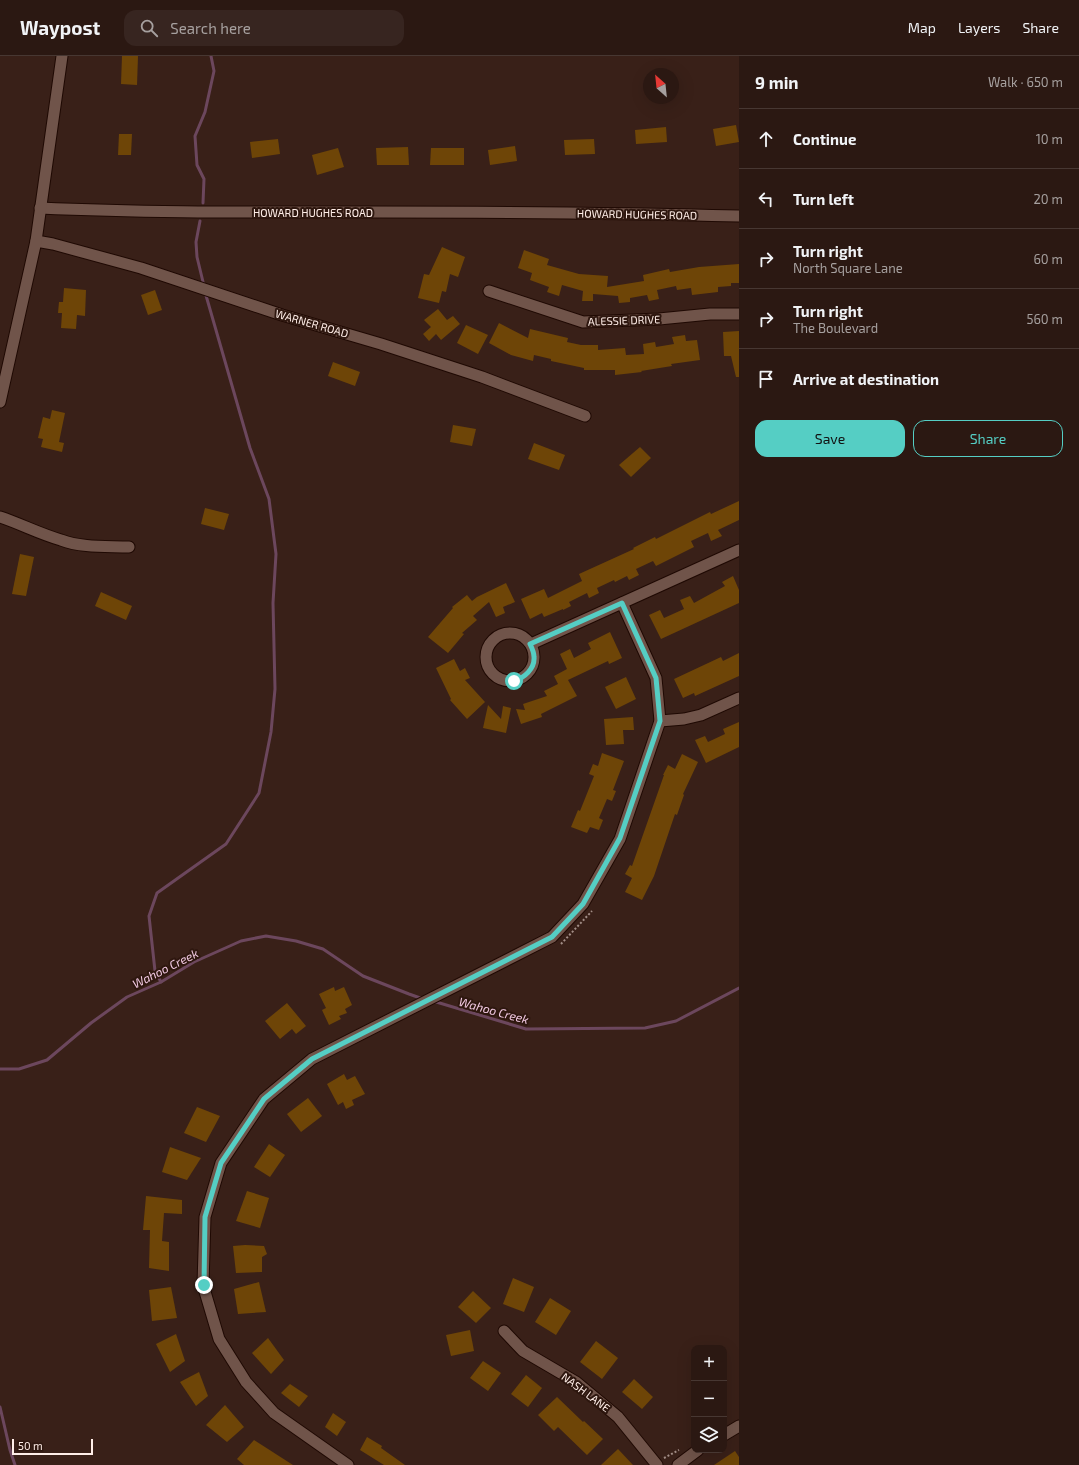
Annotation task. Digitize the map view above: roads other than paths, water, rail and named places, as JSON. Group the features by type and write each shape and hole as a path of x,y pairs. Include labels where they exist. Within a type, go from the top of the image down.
{"street":[{"path":"0,402 36,241 62,56"},
{"name":"HOWARD HUGHES ROAD","path":"40,208 174,213 441,212 739,216"},
{"name":"WARNER ROAD","path":"36,241 53,244 141,268 282,315 381,344 482,377 585,416"},
{"name":"ALESSIE DRIVE","path":"489,291 583,322 659,319 710,314 739,314"},
{"path":"0,517 62,541 82,544 129,547"},
{"path":"530,644 739,550"},
{"path":"348,1465 274,1414 246,1382 219,1339 204,1285 205,1217 221,1163 264,1099 312,1059 552,937 583,904 620,838 660,721 656,678 622,603"},
{"path":"506,633 519,634 530,644 534,656 534,663 531,669 520,679 514,681 502,680 495,676 487,666 486,652 490,643 500,635 506,633"},
{"path":"660,721 684,719 701,715 739,698"},
{"name":"NASH LANE","path":"504,1331 523,1351 576,1382 618,1417 656,1464"},
{"path":"727,1433 739,1426"},
{"path":"678,1465 694,1453"}],"waterway":[{"path":"203,203 204,179 197,165 195,136 205,112 214,71 211,56"},
{"path":"200,221 196,242 197,257 204,286"},
{"path":"161,982 155,971 149,916 157,893 226,844 259,793 271,732 275,689 273,603 276,554 269,499 250,448 205,292"},
{"name":"Wahoo Creek","path":"0,1069 19,1069 47,1060 91,1023 127,997 161,982 194,962 241,941 266,936 296,941 323,949 363,976 423,999"},
{"name":"Wahoo Creek","path":"433,1001 526,1029 645,1028 676,1021 739,988"},
{"path":"0,1407 15,1465"}]}
